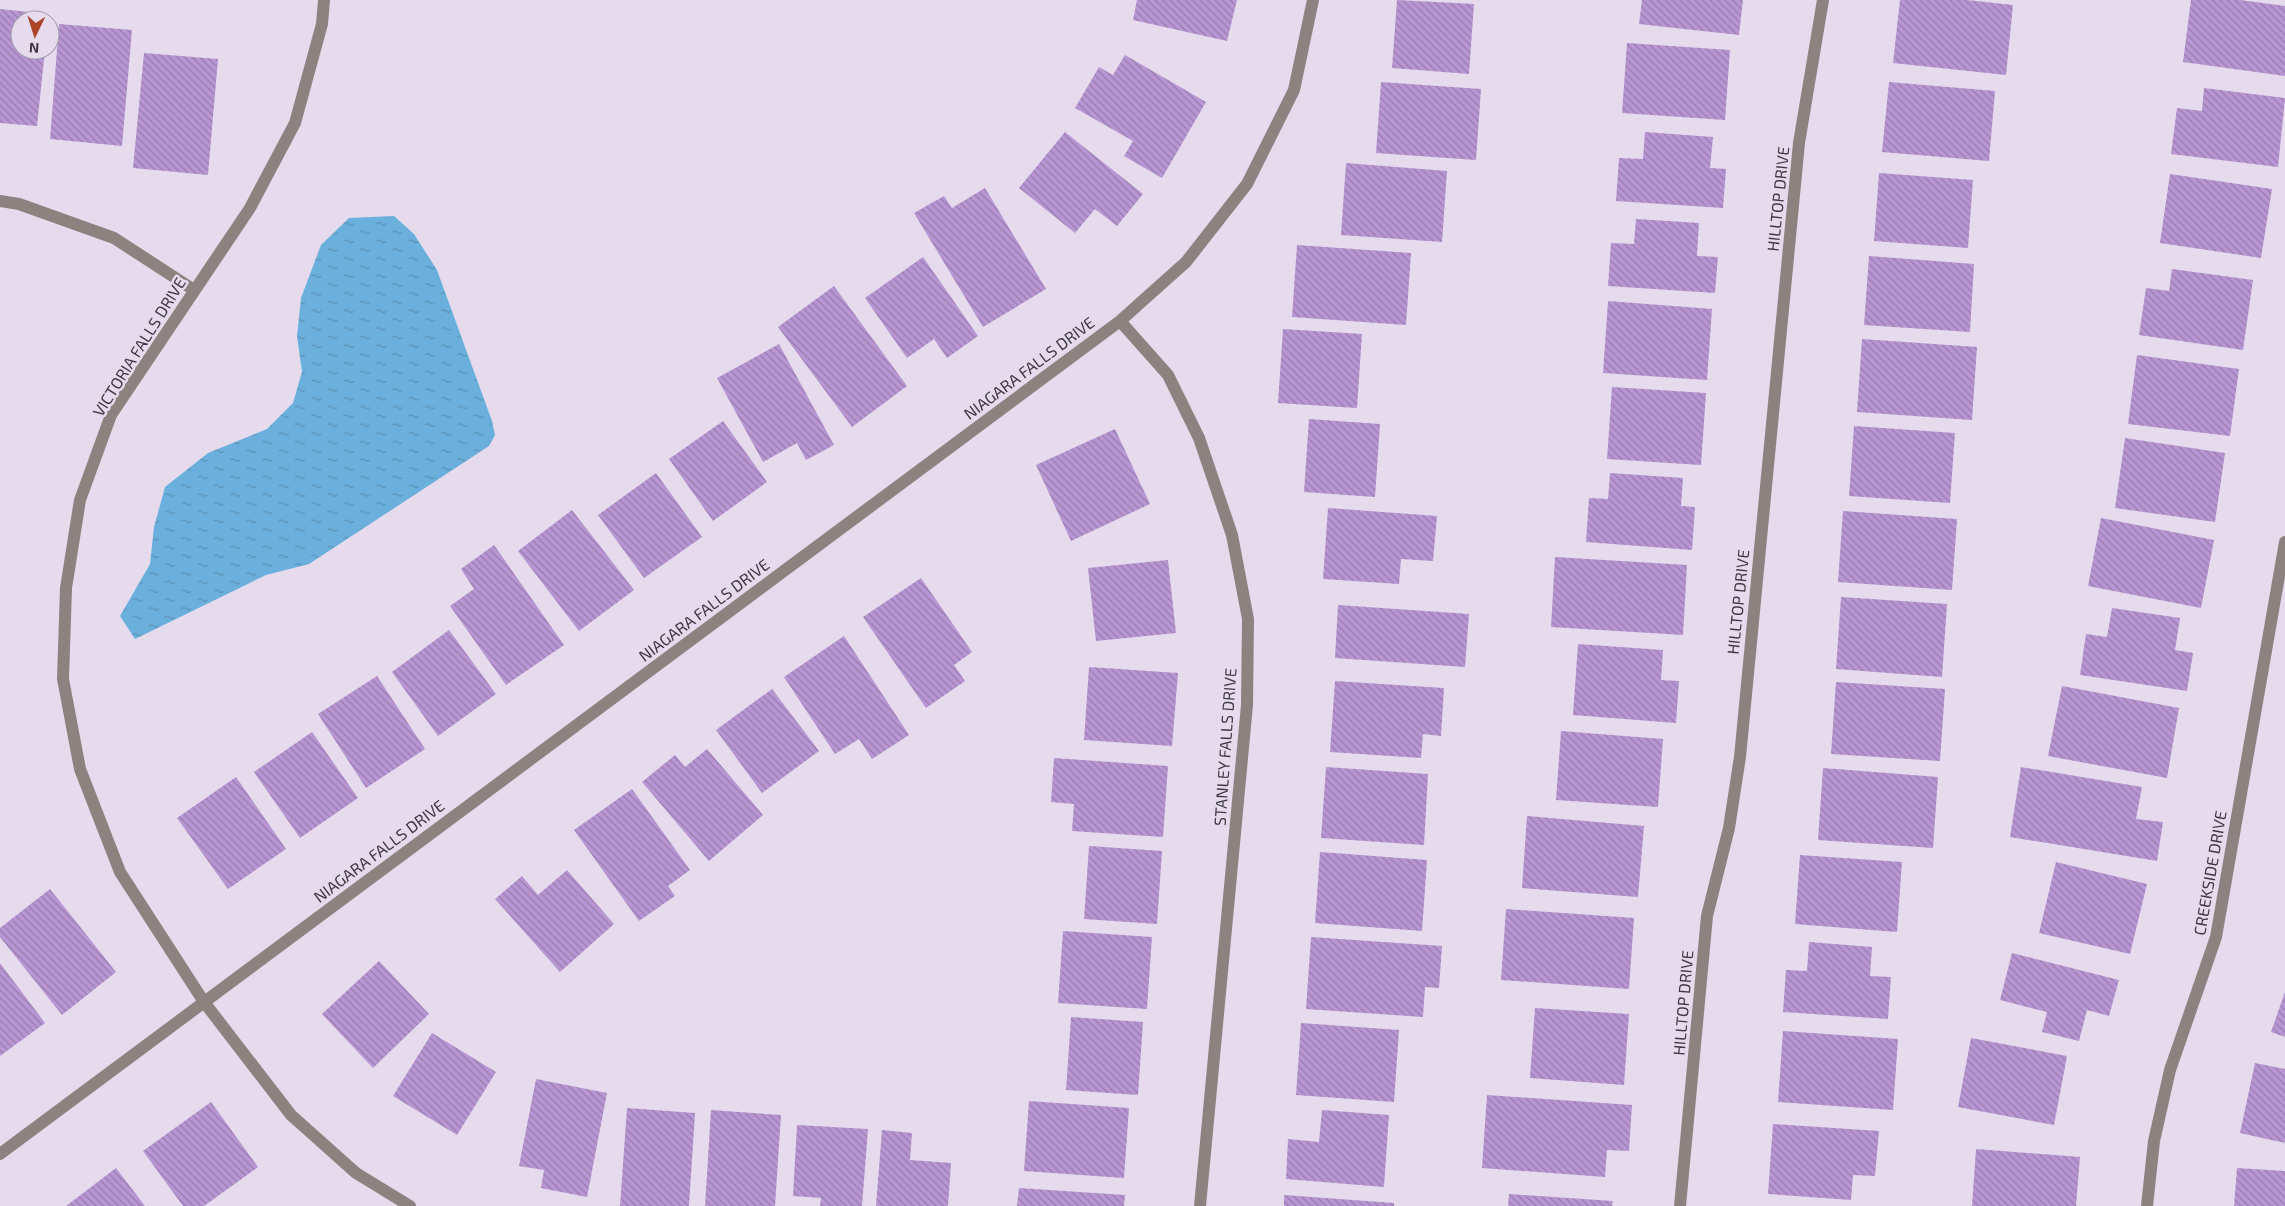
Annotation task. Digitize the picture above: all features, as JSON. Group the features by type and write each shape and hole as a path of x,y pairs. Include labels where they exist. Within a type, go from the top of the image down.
{"street":[{"name":"VICTORIA FALLS DRIVE","path":"324,0 322,24 295,123 250,208 111,415 80,500 66,588 63,679 80,769 120,872 204,1002 291,1115 356,1173 410,1206"},
{"name":"NIAGARA FALLS DRIVE","path":"0,1154 1120,321 1186,262 1247,184 1294,90 1313,0"},
{"name":"HILLTOP DRIVE","path":"1680,1206 1707,916 1729,828 1740,756 1800,143 1823,0"},
{"path":"0,201 19,204 114,238 194,290"},
{"name":"STANLEY FALLS DRIVE","path":"1120,321 1168,375 1199,438 1232,535 1248,619 1247,704 1200,1206"},
{"name":"CREEKSIDE DRIVE","path":"2148,1206 2154,1140 2170,1070 2216,937 2285,542"}],"water":[{"path":"394,216 414,234 437,270 492,421 495,435 489,446 309,564 266,575 135,639 120,616 150,564 154,527 165,487 208,453 267,429 293,403 302,372 297,336 301,298 321,245 349,218"}],"building":[{"path":"1137,0 1237,0 1227,41 1133,20"},
{"path":"1397,0 1474,4 1469,74 1392,68"},
{"path":"1642,0 1743,0 1739,35 1639,24"},
{"path":"1900,0 1967,0 2013,5 2006,75 1893,63"},
{"path":"2191,0 2240,0 2285,6 2285,76 2183,62"},
{"path":"0,9 10,10 10,60 44,60 37,126 0,123"},
{"path":"60,24 132,30 122,146 50,139 56,60 60,60"},
{"path":"1627,43 1730,50 1725,120 1622,113"},
{"path":"144,53 218,59 208,175 133,168"},
{"path":"1125,55 1206,102 1162,178 1124,156 1133,141 1075,108 1099,67 1113,75"},
{"path":"1381,82 1481,89 1476,160 1376,153"},
{"path":"1889,82 1995,91 1989,161 1882,152"},
{"path":"2204,88 2285,98 2278,167 2171,154 2177,108 2202,111"},
{"path":"1065,132 1143,194 1117,226 1095,209 1075,233 1019,188"},
{"path":"1645,132 1713,137 1710,168 1726,169 1723,208 1616,201 1619,158 1643,159"},
{"path":"1346,163 1447,171 1442,242 1341,235"},
{"path":"1879,173 1973,180 1968,248 1874,241"},
{"path":"2170,174 2272,189 2261,258 2160,243"},
{"path":"985,188 1046,289 983,327 914,213 944,196 952,208"},
{"path":"1636,219 1699,223 1697,256 1718,257 1715,293 1608,286 1611,243 1634,244"},
{"path":"1297,245 1411,253 1406,325 1292,317"},
{"path":"1869,256 1974,264 1970,332 1864,325"},
{"path":"923,257 978,336 947,358 934,339 907,358 865,298"},
{"path":"2172,269 2253,280 2243,350 2139,335 2146,288 2169,291"},
{"path":"834,286 907,386 852,427 778,327"},
{"path":"1608,301 1712,309 1707,380 1603,373"},
{"path":"1283,329 1362,334 1357,408 1278,403"},
{"path":"1862,339 1977,347 1972,420 1857,412"},
{"path":"779,344 834,445 806,460 797,443 763,462 717,378"},
{"path":"2137,355 2239,369 2230,436 2128,424"},
{"path":"1612,387 1706,393 1701,465 1607,459"},
{"path":"1309,419 1380,424 1375,497 1304,492"},
{"path":"723,421 767,482 713,521 669,459"},
{"path":"1854,426 1955,433 1950,503 1849,496"},
{"path":"1115,429 1150,504 1071,541 1036,465"},
{"path":"2125,438 2225,453 2215,522 2115,508"},
{"path":"656,473 702,537 644,578 598,515"},
{"path":"1610,473 1683,478 1681,506 1695,507 1692,550 1586,542 1589,498 1608,499"},
{"path":"1328,508 1437,516 1433,561 1401,559 1399,584 1323,579"},
{"path":"572,510 634,590 579,631 518,551"},
{"path":"1843,511 1957,519 1952,590 1838,582"},
{"path":"2101,518 2214,540 2201,608 2088,586"},
{"path":"494,545 564,645 506,685 450,606 474,589 461,569"},
{"path":"1555,557 1687,565 1683,635 1551,627"},
{"path":"1168,560 1176,633 1096,641 1088,568"},
{"path":"921,578 972,652 954,665 965,681 926,708 863,617"},
{"path":"1841,597 1947,604 1942,677 1836,669"},
{"path":"1338,605 1469,614 1465,667 1335,658"},
{"path":"2112,608 2180,618 2175,650 2193,653 2187,691 2080,675 2086,634 2107,637"},
{"path":"449,630 496,694 438,736 392,672"},
{"path":"844,636 909,735 872,759 859,739 835,754 784,677"},
{"path":"1578,644 1663,650 1661,680 1679,681 1676,723 1573,715"},
{"path":"1089,667 1178,673 1172,746 1084,740"},
{"path":"377,676 425,749 366,788 318,714"},
{"path":"1335,681 1444,688 1441,736 1423,734 1421,758 1330,752"},
{"path":"1836,682 1945,689 1940,761 1831,754"},
{"path":"2062,686 2179,708 2167,778 2048,756"},
{"path":"772,689 819,751 762,793 716,730"},
{"path":"1561,731 1663,739 1658,807 1556,800"},
{"path":"312,732 358,798 300,838 254,772"},
{"path":"707,749 763,815 709,861 642,782 675,755 685,767"},
{"path":"1054,758 1168,766 1163,837 1072,831 1074,804 1051,802"},
{"path":"1326,767 1428,774 1424,845 1321,838"},
{"path":"2021,767 2142,787 2136,819 2163,822 2157,861 2010,837"},
{"path":"1823,768 1938,777 1933,848 1818,840"},
{"path":"236,777 286,849 228,889 177,818"},
{"path":"632,789 690,870 668,886 675,896 639,921 574,830"},
{"path":"1527,816 1644,826 1638,897 1522,888"},
{"path":"1089,846 1162,851 1157,924 1084,919"},
{"path":"1320,852 1427,860 1422,931 1315,923"},
{"path":"1800,855 1902,862 1897,932 1795,924"},
{"path":"2056,862 2147,884 2130,954 2039,933"},
{"path":"567,870 614,924 560,972 495,899 522,876 538,895"},
{"path":"50,889 116,972 62,1015 0,937 0,928"},
{"path":"1506,909 1634,918 1629,989 1501,980"},
{"path":"1063,931 1152,937 1147,1009 1058,1003"},
{"path":"1311,937 1442,946 1439,988 1425,987 1423,1017 1306,1009"},
{"path":"1809,942 1872,947 1870,976 1891,977 1888,1019 1783,1012 1786,970 1807,971"},
{"path":"2012,953 2119,980 2109,1016 2087,1010 2079,1041 2042,1032 2047,1012 2000,1000"},
{"path":"379,961 429,1014 373,1068 322,1014"},
{"path":"0,963 45,1023 0,1056"},
{"path":"2285,992 2285,1037 2271,1032"},
{"path":"1535,1008 1629,1014 1624,1085 1530,1078"},
{"path":"1071,1017 1143,1022 1138,1095 1066,1090"},
{"path":"1301,1023 1399,1030 1394,1102 1296,1095"},
{"path":"1783,1031 1898,1039 1893,1110 1778,1102"},
{"path":"432,1033 496,1072 457,1135 393,1096"},
{"path":"1971,1038 2067,1056 2054,1125 1958,1107"},
{"path":"2255,1063 2285,1069 2285,1143 2240,1133"},
{"path":"536,1079 607,1093 587,1197 541,1188 544,1170 519,1166"},
{"path":"1487,1095 1632,1105 1629,1151 1607,1150 1605,1177 1482,1168"},
{"path":"1029,1101 1129,1108 1124,1178 1024,1171"},
{"path":"211,1102 258,1167 204,1206 183,1206 143,1151"},
{"path":"627,1108 695,1113 689,1206 620,1206"},
{"path":"711,1110 781,1115 775,1206 705,1206"},
{"path":"1322,1110 1389,1115 1384,1187 1286,1179 1288,1139 1319,1142"},
{"path":"1773,1124 1879,1131 1875,1176 1853,1175 1851,1200 1768,1194"},
{"path":"797,1125 868,1129 862,1206 820,1206 821,1198 793,1196"},
{"path":"882,1130 912,1133 910,1160 951,1163 948,1206 876,1206"},
{"path":"1976,1149 2080,1157 2076,1206 1972,1206"},
{"path":"116,1168 145,1206 66,1206"},
{"path":"2237,1168 2285,1171 2285,1206 2234,1206"},
{"path":"1019,1188 1125,1195 1124,1206 1017,1206"},
{"path":"1509,1194 1613,1201 1612,1206 1508,1206"},
{"path":"1284,1195 1394,1203 1394,1206 1284,1206"}]}
